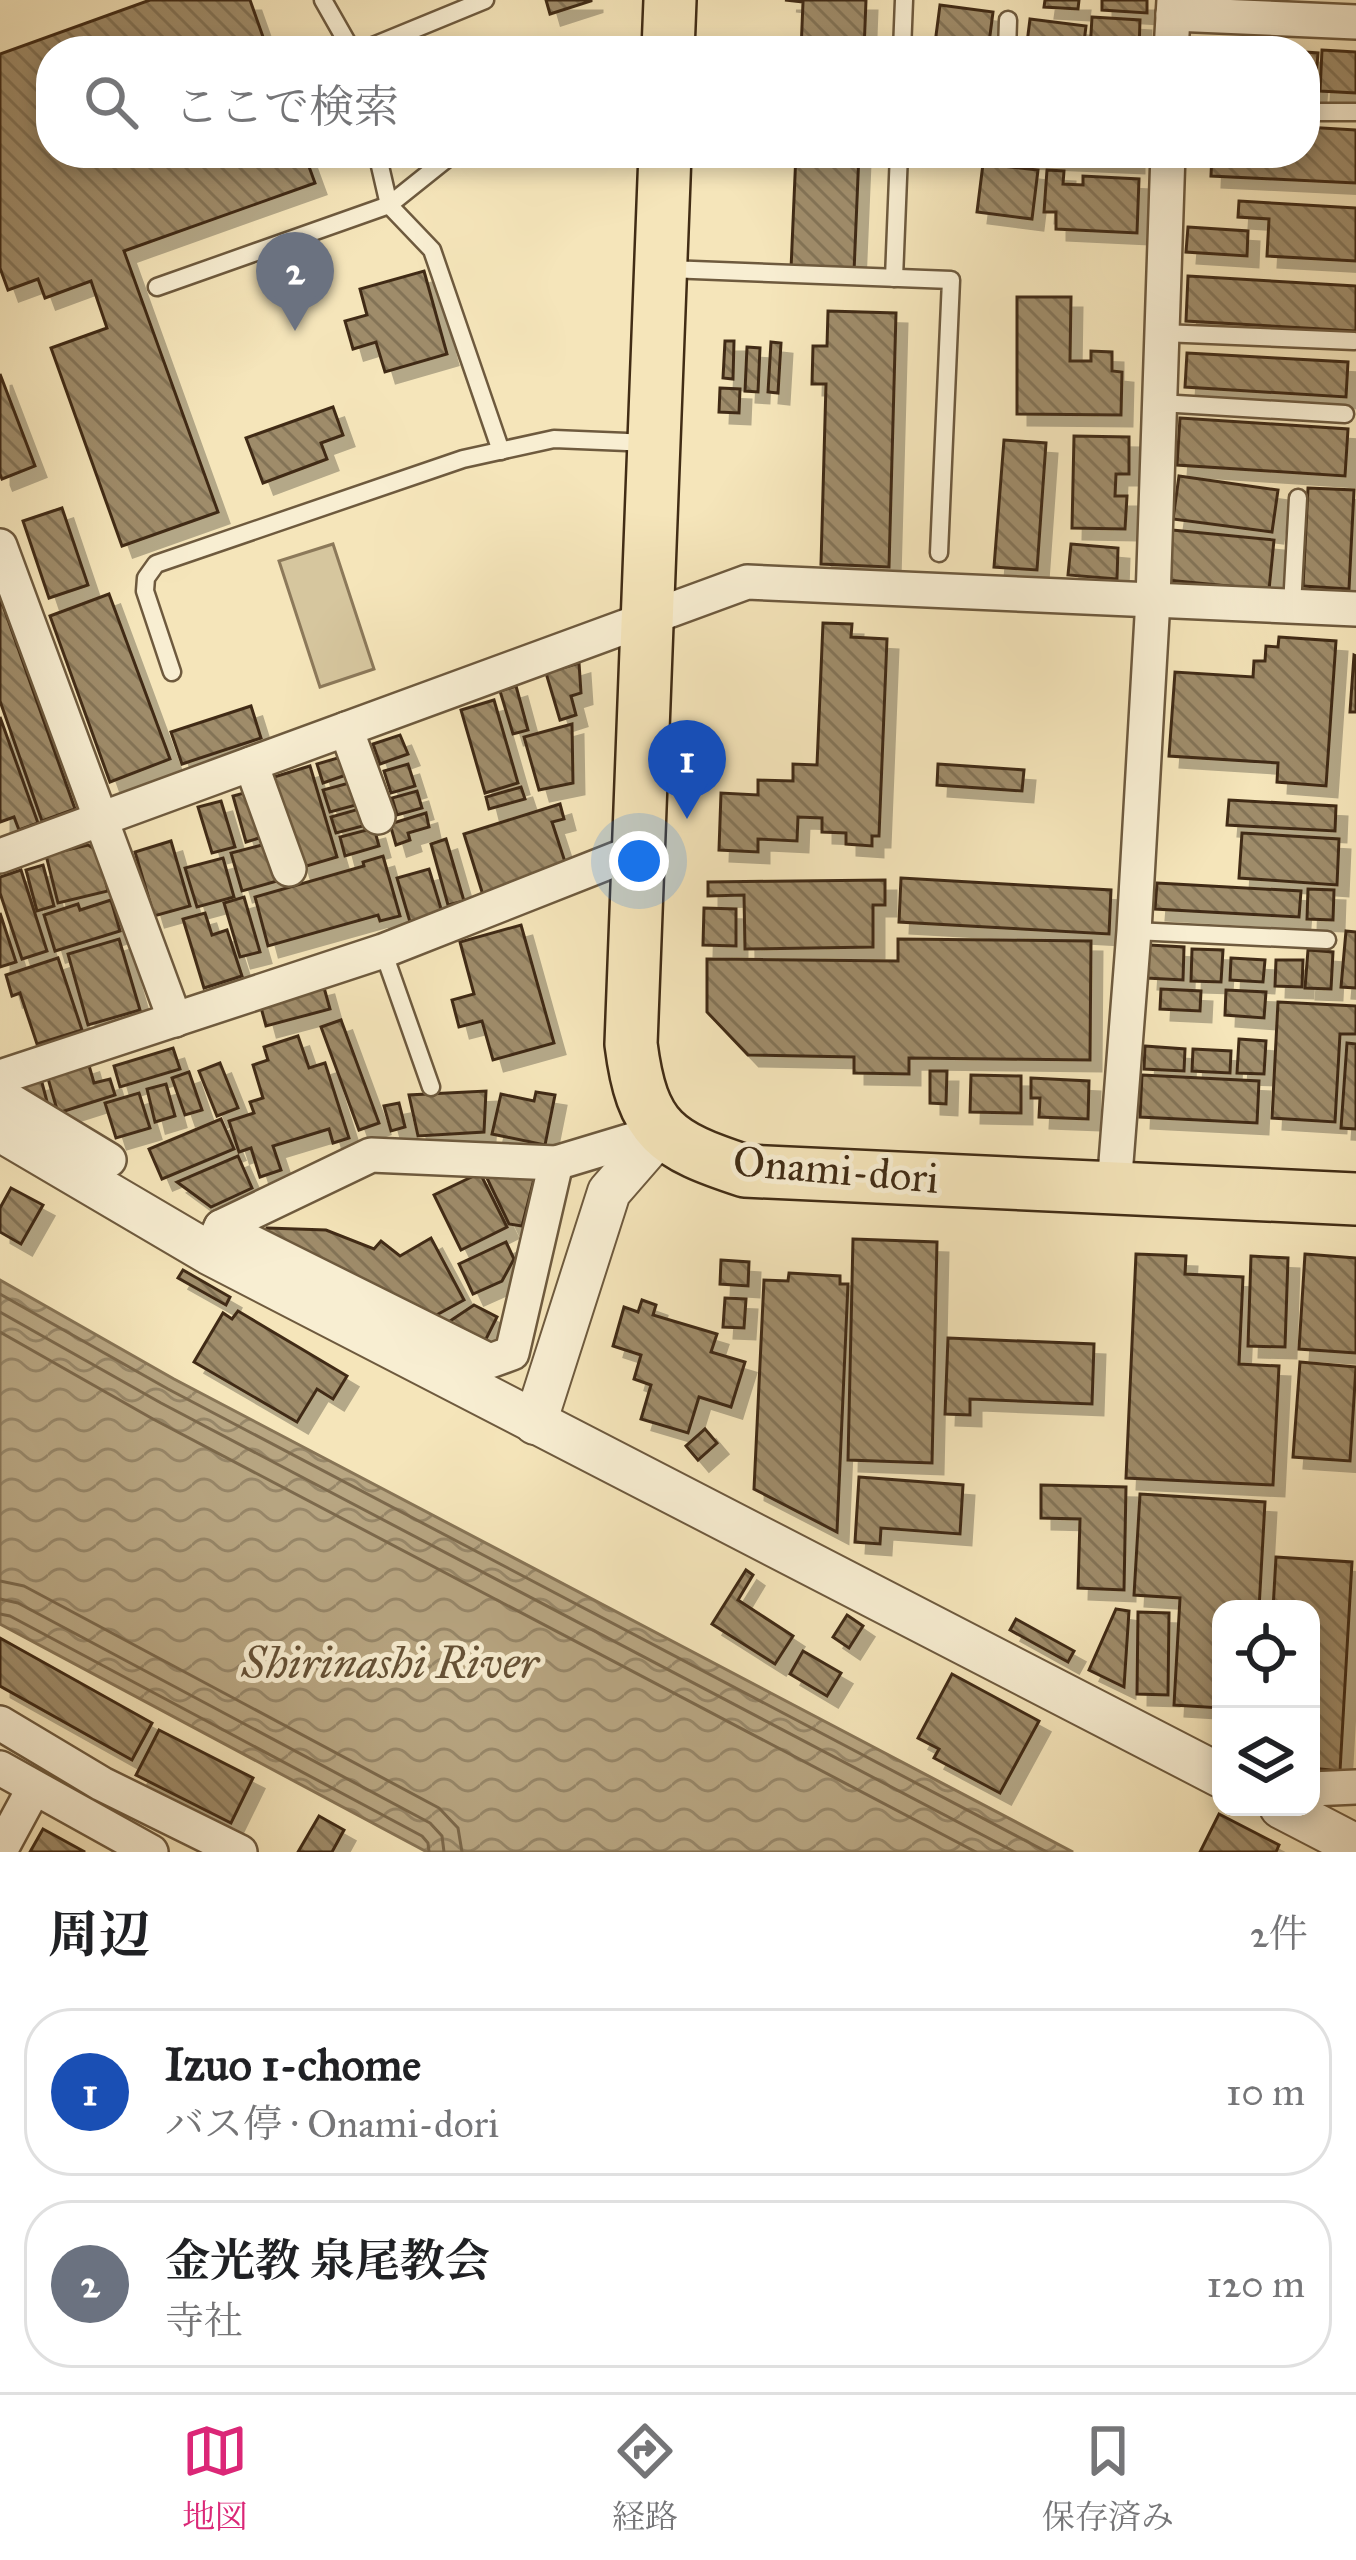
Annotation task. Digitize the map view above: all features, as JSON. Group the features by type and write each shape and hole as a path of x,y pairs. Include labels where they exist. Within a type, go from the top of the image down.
{"main road":[{"path":"669,36 670,0"},
{"path":"662,1131 644,1108 631,1044 665,168"},
{"name":"Onami-dori","path":"662,1131 689,1152 745,1171 1356,1199"}],"street":[{"path":"1173,7 1289,10 1356,22"},
{"path":"1114,1188 1153,599 1168,168"},
{"path":"0,546 175,1020"},
{"path":"1,852 747,581 1356,609"},
{"path":"346,729 378,817"},
{"path":"251,764 289,869"},
{"path":"0,1077 383,951 639,850"},
{"path":"0,1094 110,1160"},
{"path":"0,1130 215,1240 535,1423 1212,1771"},
{"path":"215,1240 371,1155 556,1163 662,1131"},
{"path":"535,1423 609,1192 662,1131"},
{"path":"215,1240 490,1361 512,1352 556,1163"},
{"path":"0,1723 102,1784 240,1852"},
{"path":"0,1768 151,1852"},
{"path":"1320,1797 1356,1787"},
{"path":"0,1851 34,1788"},
{"path":"1313,1816 1356,1846"}],"lane":[{"path":"323,0 343,36"},
{"path":"397,36 485,0"},
{"path":"903,36 904,0"},
{"path":"1007,36 1008,20"},
{"path":"1320,112 1356,112"},
{"path":"380,168 389,205 432,250 501,451"},
{"path":"157,287 389,205 435,168"},
{"path":"894,278 898,168"},
{"path":"662,268 951,280 939,553"},
{"path":"1162,333 1354,341"},
{"path":"1160,403 1345,414"},
{"path":"172,672 145,590 146,578 156,564 463,459 554,440 656,443"},
{"path":"1292,606 1298,498"},
{"path":"1134,931 1327,940"},
{"path":"383,951 431,1087"}],"shaded area":[{"path":"333,544 374,669 320,687 279,561"}],"water":[{"name":"Shirinashi River","path":"0,1280 174,1379 1073,1852 427,1852 0,1624"}],"building":[{"path":"150,0 250,0 263,36 50,36"},
{"path":"546,0 591,0 591,1 550,14"},
{"path":"785,0 866,0 865,36 802,36 803,2"},
{"path":"1045,0 1079,0 1078,9 1044,7"},
{"path":"1102,0 1147,0 1147,13 1102,10"},
{"path":"940,5 993,12 990,36 936,36"},
{"path":"1092,17 1140,20 1139,36 1091,36"},
{"path":"1030,19 1086,26 1085,36 1028,36"},
{"path":"36,41 36,168 310,168 315,183 124,251 218,512 122,546 51,348 107,328 91,281 45,298 38,279 8,290 0,268 0,54"},
{"path":"1322,50 1356,52 1356,93 1320,91"},
{"path":"1320,128 1356,130 1356,183 1211,176 1211,168 1320,168"},
{"path":"795,168 858,168 854,272 791,269"},
{"path":"982,168 1038,170 1032,219 977,212"},
{"path":"1047,170 1064,171 1063,184 1083,185 1083,176 1139,179 1137,233 1056,229 1056,212 1044,212"},
{"path":"1239,201 1356,208 1356,261 1267,256 1269,219 1238,217"},
{"path":"1188,227 1248,231 1247,256 1186,252"},
{"path":"424,271 447,354 385,372 376,342 353,349 345,321 367,315 360,289"},
{"path":"1188,276 1356,286 1356,331 1186,321"},
{"path":"1017,297 1071,297 1070,361 1091,361 1091,351 1112,352 1112,371 1122,372 1121,415 1017,414"},
{"path":"828,311 896,313 889,567 821,564 826,384 812,384 813,346 827,346"},
{"path":"725,341 734,341 733,379 723,378"},
{"path":"771,342 781,343 778,393 768,392"},
{"path":"747,347 760,348 758,392 745,391"},
{"path":"1187,353 1348,362 1346,397 1185,387"},
{"path":"0,374 35,466 2,479 0,474"},
{"path":"720,388 740,389 739,413 719,412"},
{"path":"333,407 343,435 321,443 327,459 263,483 246,438"},
{"path":"1180,418 1348,429 1345,476 1177,465"},
{"path":"1074,436 1129,437 1129,474 1116,474 1115,496 1127,496 1125,529 1072,528"},
{"path":"1004,440 1046,443 1037,570 994,567"},
{"path":"1179,476 1278,490 1272,532 1173,519"},
{"path":"1308,488 1354,490 1349,589 1303,586"},
{"path":"62,508 88,585 49,598 23,521"},
{"path":"1172,530 1274,540 1269,590 1167,580"},
{"path":"1071,544 1118,548 1117,579 1068,575"},
{"path":"109,594 170,759 110,782 50,616"},
{"path":"0,597 75,809 42,821 0,701"},
{"path":"823,623 852,624 851,637 887,639 879,836 872,836 872,846 846,844 846,833 822,832 822,818 798,817 797,841 758,839 758,852 719,850 721,793 758,795 758,780 793,781 793,764 817,765"},
{"path":"1279,637 1336,641 1326,786 1277,782 1278,763 1169,756 1175,672 1253,677 1254,661 1265,661 1266,646 1278,647"},
{"path":"1354,655 1356,712 1350,712"},
{"path":"579,663 581,693 571,696 576,715 560,720 546,673"},
{"path":"516,686 528,730 513,734 500,691"},
{"path":"494,700 518,783 485,793 461,710"},
{"path":"251,706 261,738 182,764 171,732"},
{"path":"0,717 38,823 19,830 14,817 0,822"},
{"path":"572,724 573,783 539,790 524,737"},
{"path":"400,735 408,754 380,764 373,744"},
{"path":"341,757 346,775 323,783 317,764"},
{"path":"408,764 415,786 391,793 384,771"},
{"path":"938,764 1024,770 1022,791 937,785"},
{"path":"310,766 337,857 300,868 274,777"},
{"path":"349,783 356,805 330,812 323,790"},
{"path":"521,787 525,799 489,809 486,797"},
{"path":"255,790 269,835 246,842 233,796"},
{"path":"417,791 422,808 397,815 392,798"},
{"path":"1229,800 1336,806 1335,831 1227,825"},
{"path":"221,801 235,847 212,853 198,807"},
{"path":"560,804 564,819 552,822 567,868 483,895 464,834"},
{"path":"359,809 363,826 336,833 331,817"},
{"path":"426,813 429,827 408,833 410,840 396,845 390,824"},
{"path":"374,828 379,846 345,856 340,837"},
{"path":"1242,833 1339,839 1337,885 1239,878"},
{"path":"446,839 464,901 448,905 431,844"},
{"path":"171,841 190,906 154,916 135,852"},
{"path":"266,844 284,879 242,891 231,853"},
{"path":"88,845 98,851 108,891 58,903 46,855"},
{"path":"383,856 400,916 380,921 378,915 268,946 255,897 364,866 363,862"},
{"path":"223,858 234,897 197,907 185,868"},
{"path":"43,865 54,906 37,911 26,870"},
{"path":"429,869 442,912 410,922 397,878"},
{"path":"21,870 47,951 22,959 0,893 0,877"},
{"path":"901,878 1111,890 1109,934 899,922"},
{"path":"885,880 885,905 873,905 873,947 745,949 744,895 708,896 708,882"},
{"path":"1157,883 1301,891 1299,917 1155,909"},
{"path":"1308,889 1334,890 1333,920 1307,919"},
{"path":"244,897 260,952 240,957 224,903"},
{"path":"111,900 120,931 55,951 44,915"},
{"path":"704,908 736,909 736,946 703,945"},
{"path":"0,913 16,962 0,967"},
{"path":"205,913 212,935 227,930 242,976 204,988 183,919"},
{"path":"521,925 554,1043 493,1060 482,1021 459,1027 452,1000 474,994 460,942"},
{"path":"1346,931 1356,932 1356,988 1341,987"},
{"path":"119,939 140,1010 88,1025 68,954"},
{"path":"898,939 1091,941 1090,1060 909,1058 909,1074 854,1073 854,1057 748,1055 707,1012 707,959 898,961"},
{"path":"1149,945 1184,947 1183,980 1147,978"},
{"path":"1192,949 1223,950 1221,982 1191,981"},
{"path":"1308,950 1333,952 1331,989 1305,988"},
{"path":"58,958 82,1030 37,1044 20,993 12,996 6,975"},
{"path":"1231,958 1265,960 1263,982 1230,980"},
{"path":"1276,960 1303,960 1302,987 1275,986"},
{"path":"323,984 330,1009 266,1026 259,1000"},
{"path":"1161,989 1201,991 1200,1011 1160,1009"},
{"path":"1226,990 1266,992 1264,1018 1225,1015"},
{"path":"1278,1002 1356,1006 1356,1034 1340,1034 1335,1122 1272,1118"},
{"path":"341,1020 379,1123 359,1130 321,1027"},
{"path":"298,1036 309,1068 325,1063 349,1138 333,1143 329,1129 273,1146 281,1170 260,1177 251,1148 239,1152 229,1121 254,1113 250,1102 263,1098 253,1065 268,1060 264,1047"},
{"path":"1239,1039 1266,1041 1264,1074 1237,1073"},
{"path":"1347,1043 1356,1044 1356,1129 1341,1128"},
{"path":"1145,1046 1185,1049 1184,1071 1144,1069"},
{"path":"173,1048 180,1069 120,1087 114,1066"},
{"path":"1193,1049 1231,1051 1230,1073 1192,1071"},
{"path":"88,1062 94,1083 110,1079 115,1095 58,1113 47,1075"},
{"path":"220,1063 238,1108 217,1116 199,1071"},
{"path":"930,1071 947,1071 946,1104 930,1103"},
{"path":"189,1072 202,1110 185,1115 172,1078"},
{"path":"971,1075 1021,1076 1021,1113 970,1112"},
{"path":"1142,1075 1259,1081 1257,1123 1140,1117"},
{"path":"1031,1078 1089,1081 1088,1119 1039,1117 1040,1098 1031,1098"},
{"path":"41,1079 49,1109 15,1086"},
{"path":"166,1084 175,1116 155,1122 147,1089"},
{"path":"486,1091 484,1132 418,1136 409,1095"},
{"path":"536,1092 555,1095 545,1145 492,1134 501,1094 534,1101"},
{"path":"139,1093 150,1128 116,1138 105,1103"},
{"path":"399,1103 405,1127 391,1131 384,1106"},
{"path":"221,1119 234,1149 162,1179 149,1149"},
{"path":"238,1156 252,1188 211,1207 177,1182"},
{"path":"480,1173 507,1227 461,1250 434,1195"},
{"path":"485,1174 534,1179 522,1226 509,1224"},
{"path":"11,1188 43,1205 21,1244 0,1232 0,1208"},
{"path":"267,1228 326,1230 374,1249 381,1241 400,1256 431,1238 464,1300 429,1319 262,1237"},
{"path":"853,1239 937,1242 932,1463 848,1460"},
{"path":"506,1242 514,1259 502,1281 473,1294 459,1264"},
{"path":"1136,1254 1186,1256 1185,1274 1243,1277 1239,1364 1279,1366 1273,1485 1126,1478"},
{"path":"1305,1254 1356,1258 1356,1353 1299,1349"},
{"path":"1251,1256 1288,1258 1285,1347 1248,1346"},
{"path":"721,1260 749,1262 748,1286 720,1284"},
{"path":"183,1270 230,1297 226,1305 178,1278"},
{"path":"789,1273 840,1276 840,1284 848,1284 837,1532 754,1489 764,1280 788,1281"},
{"path":"725,1298 746,1299 744,1328 723,1327"},
{"path":"642,1300 656,1305 653,1315 717,1334 711,1352 745,1362 731,1407 699,1397 688,1433 641,1419 651,1385 634,1379 641,1355 613,1346 624,1307 638,1312"},
{"path":"474,1305 497,1317 482,1347 441,1327"},
{"path":"238,1311 347,1376 333,1399 317,1389 297,1422 194,1362 223,1313 232,1319"},
{"path":"948,1338 1094,1344 1092,1404 970,1399 970,1415 945,1414"},
{"path":"1300,1362 1356,1367 1350,1461 1293,1457"},
{"path":"705,1429 717,1443 698,1460 686,1446"},
{"path":"859,1477 963,1485 960,1534 881,1528 880,1544 855,1542"},
{"path":"1041,1485 1126,1487 1124,1590 1078,1588 1080,1519 1041,1518"},
{"path":"1140,1494 1265,1502 1260,1600 1212,1600 1212,1707 1174,1705 1180,1598 1134,1595"},
{"path":"1276,1557 1352,1562 1340,1771 1320,1769 1320,1600 1274,1600"},
{"path":"746,1570 753,1575 738,1600 793,1636 775,1664 712,1624"},
{"path":"1116,1609 1129,1611 1124,1687 1089,1670"},
{"path":"1138,1612 1169,1613 1168,1695 1137,1694"},
{"path":"847,1615 863,1626 849,1648 833,1637"},
{"path":"1016,1619 1074,1651 1068,1662 1010,1630"},
{"path":"0,1638 152,1723 132,1760 0,1686"},
{"path":"803,1651 841,1673 827,1696 790,1674"},
{"path":"952,1674 1039,1721 1000,1793 934,1758 939,1749 918,1738"},
{"path":"159,1730 253,1778 231,1823 136,1775"},
{"path":"319,1816 344,1830 332,1852 298,1852"},
{"path":"1218,1816 1279,1845 1276,1852 1200,1852"},
{"path":"43,1829 85,1852 30,1852"}],"place":[{"name":"金光教 泉尾教会","path":"295,331"},
{"name":"Izuo 1-chome","path":"687,819"}]}
